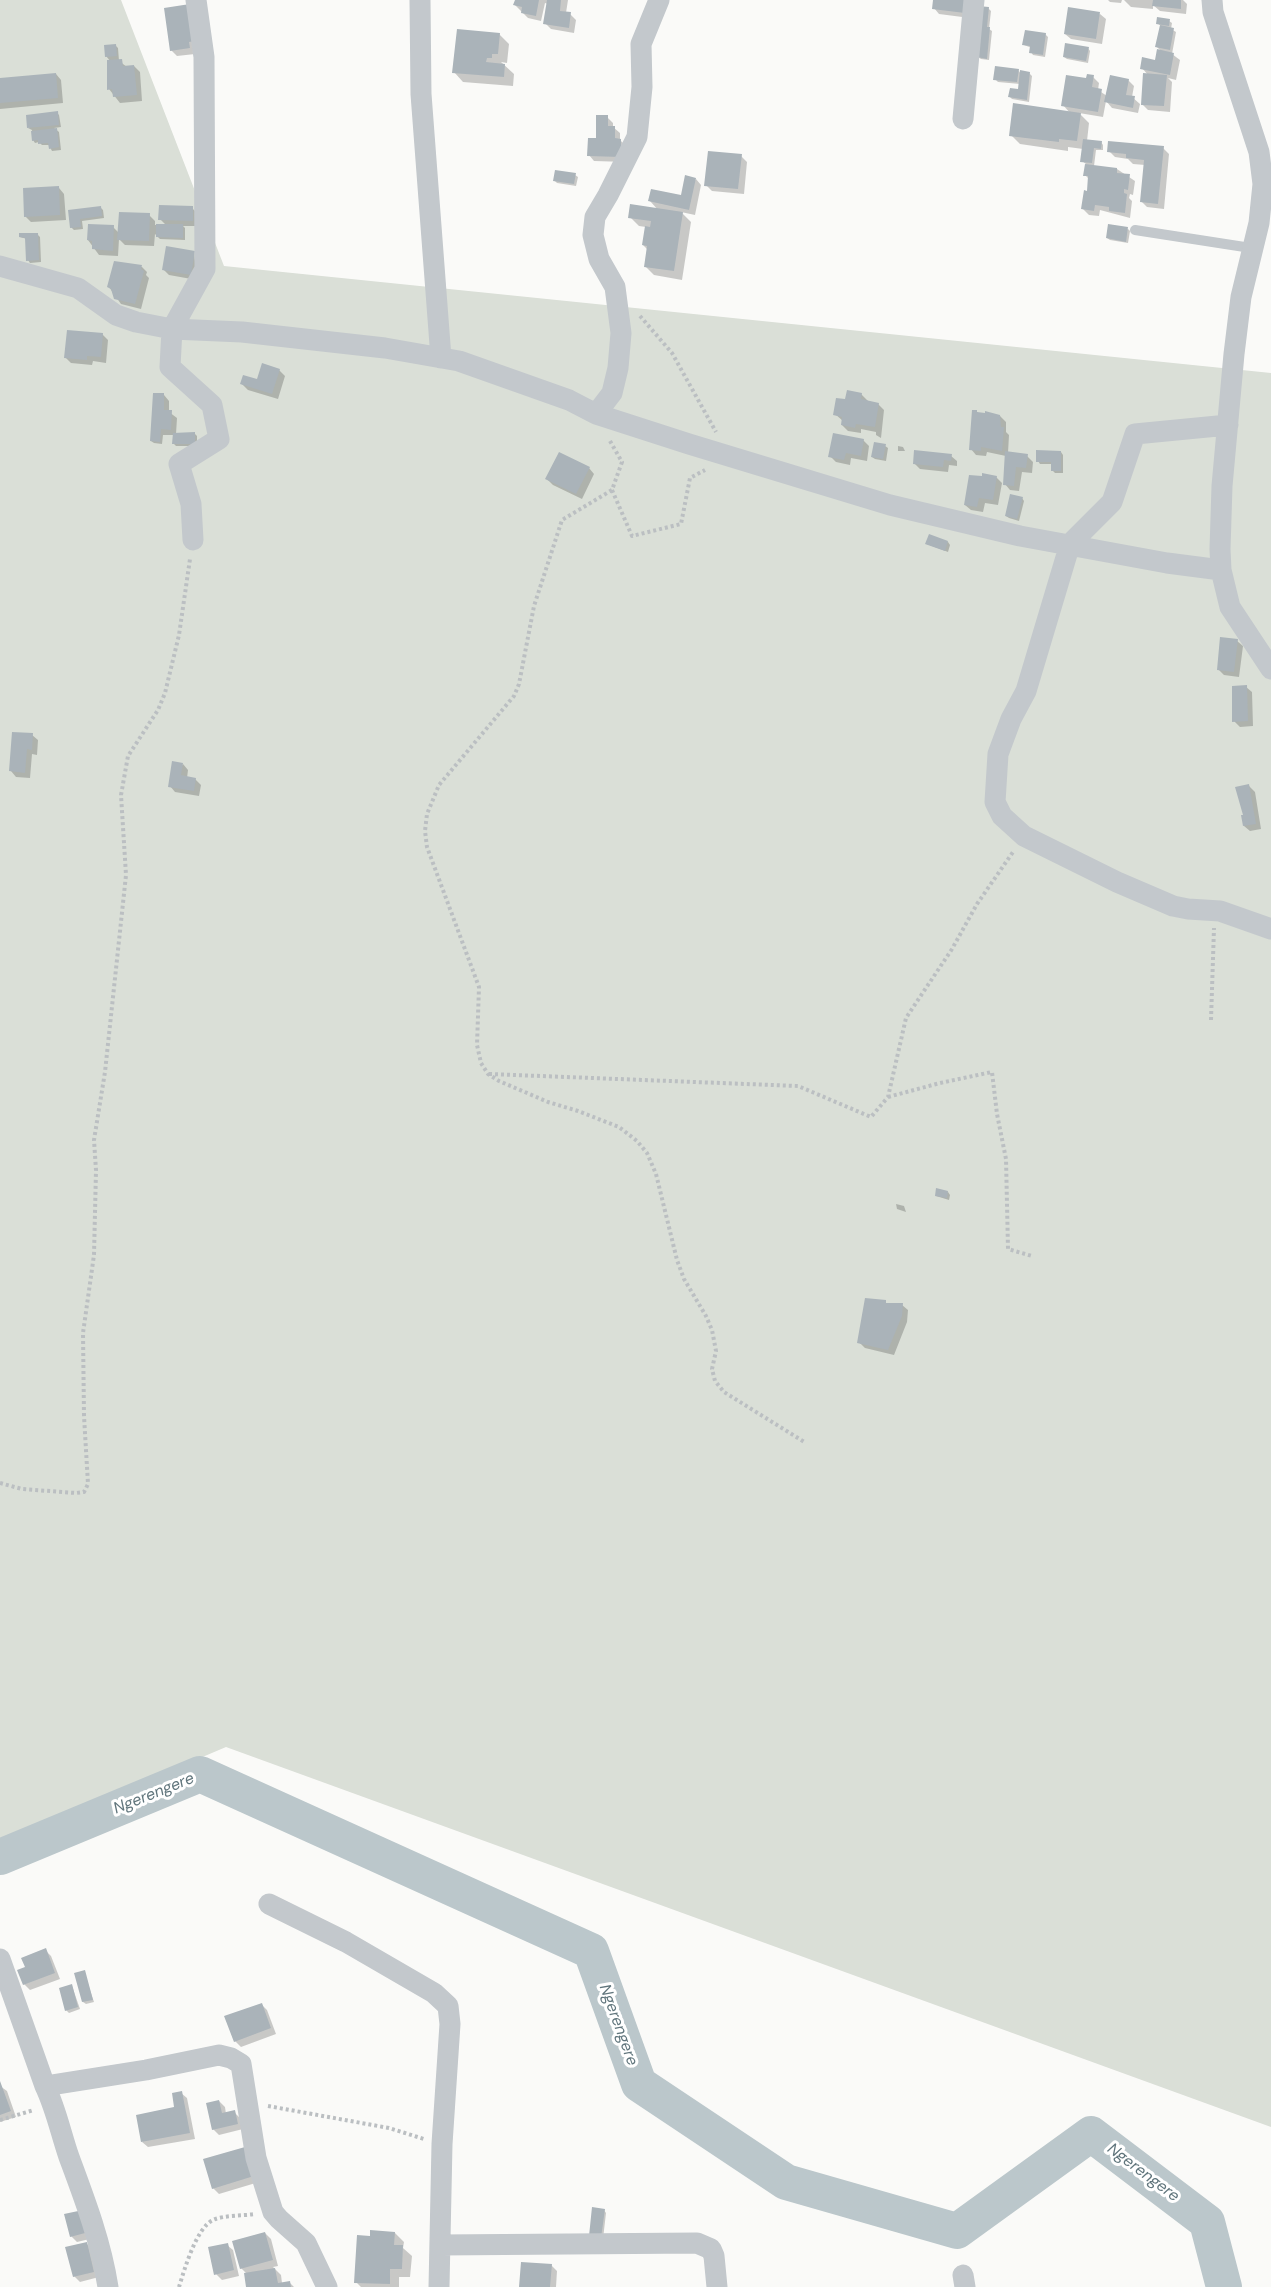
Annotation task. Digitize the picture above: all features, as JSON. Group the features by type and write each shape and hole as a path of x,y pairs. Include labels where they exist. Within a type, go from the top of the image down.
{"street":[{"path":"193,540 191,504 179,464 219,439 212,405 170,367 172,329 205,268 204,57 196,0"},
{"path":"420,0 421,94 441,358"},
{"path":"596,414 612,393 618,368 621,333 615,287 600,259 593,235 595,217 637,137 642,87 640,44 659,0"},
{"path":"963,119 974,0"},
{"path":"1212,0 1213,12 1246,109 1262,169 1263,184 1259,223 1251,248 1241,297 1220,522 1221,570 1230,607 1271,669"},
{"path":"0,266 78,288 125,319 172,329 242,332 385,348 459,361 569,400 596,414 890,505 1020,536 1167,563 1221,570"},
{"path":"1228,425 1135,434 1112,502 1070,544 1026,691 1011,719 998,754 995,802 1002,816 1024,836 1117,882 1173,906 1220,911 1271,928"},
{"path":"269,1904 396,1970 434,1992 448,2006 450,2024 442,2144 439,2287"},
{"path":"0,1959 68,2155 89,2208 108,2287"},
{"path":"49,2095 146,2070 219,2055 241,2064 256,2158 273,2211 306,2243 327,2287"},
{"path":"440,2245 697,2243 711,2249 714,2256 717,2287"}],"lane":[{"path":"1135,230 1251,248"}],"path":[{"path":"596,414 622,462 612,490 562,520 534,606 523,669 514,696 439,785 427,814 425,831 427,847 479,987 477,1045 481,1063 488,1074 548,1102 619,1127 637,1141 647,1154 656,1174 672,1246 684,1279 712,1330 716,1351 712,1369 715,1381 724,1392 806,1443"},
{"path":"0,1483 22,1489 76,1493 84,1492 88,1484 82,1377 83,1333 94,1255 96,1170 94,1140 104,1080 125,886 121,795 128,756 158,710 165,693 179,635 193,540"},
{"path":"488,1074 798,1086 871,1118 888,1097 906,1018 952,949 977,904 1024,836"},
{"path":"1211,1020 1214,928 1220,911"},
{"path":"888,1097 992,1072 1006,1159 1008,1249 1032,1256"},
{"path":"0,2120 49,2095"},
{"path":"247,2101 289,2111 389,2128 442,2144"},
{"path":"179,2287 204,2226 213,2220 273,2211"}],"shaded area":[{"path":"0,0 121,0 224,266 1271,373 1271,2127 226,1747 0,1843"}],"building":[{"path":"515,0 539,0 536,16 521,13 522,7 513,5"},
{"path":"547,0 561,0 560,11 571,12 569,28 543,24"},
{"path":"933,0 967,0 965,13 932,9"},
{"path":"1153,0 1181,0 1181,9 1152,6"},
{"path":"190,4 195,41 189,42 190,48 170,51 164,8"},
{"path":"978,6 989,7 987,59 977,57"},
{"path":"1068,7 1100,12 1096,39 1064,34"},
{"path":"1157,17 1170,19 1169,26 1156,24"},
{"path":"1160,25 1174,28 1170,50 1155,47"},
{"path":"457,29 500,33 498,54 492,54 492,58 487,58 486,62 505,64 504,77 452,73"},
{"path":"1025,30 1046,33 1043,55 1029,53 1030,46 1022,45"},
{"path":"1065,43 1089,47 1086,61 1063,57"},
{"path":"116,44 117,56 105,57 104,45"},
{"path":"1157,49 1174,53 1170,75 1140,69 1142,57 1155,60"},
{"path":"122,59 123,66 134,65 137,95 113,97 112,89 107,90 107,60"},
{"path":"995,66 1019,69 1017,82 993,80"},
{"path":"1020,70 1030,72 1027,100 1008,97 1010,88 1018,89"},
{"path":"56,73 58,98 0,103 0,78"},
{"path":"1143,73 1167,75 1164,106 1141,105"},
{"path":"1087,74 1094,75 1092,87 1102,89 1098,112 1061,106 1066,75 1086,78"},
{"path":"1110,75 1129,79 1126,95 1135,96 1133,108 1104,102"},
{"path":"1013,103 1081,113 1077,141 1059,139 1059,142 1009,136"},
{"path":"58,111 59,125 27,128 26,115"},
{"path":"596,115 608,115 608,126 615,126 615,138 621,139 621,157 587,156 588,138 596,138"},
{"path":"57,128 59,147 49,149 48,143 38,144 38,140 32,141 31,131"},
{"path":"1083,139 1102,141 1101,149 1094,148 1092,163 1080,162"},
{"path":"1108,141 1164,146 1158,204 1140,202 1144,160 1126,158 1126,154 1107,152"},
{"path":"708,151 742,154 738,189 704,186"},
{"path":"1085,164 1117,168 1117,173 1130,174 1128,190 1124,189 1124,193 1127,194 1125,213 1109,211 1109,207 1095,205 1094,211 1081,209 1084,190 1087,191 1088,176 1083,176"},
{"path":"555,170 576,173 574,184 553,181"},
{"path":"685,175 696,178 689,210 648,201 651,189 681,195"},
{"path":"59,186 60,215 24,217 23,188"},
{"path":"630,204 683,212 674,271 644,267 647,246 642,245 645,226 650,227 651,221 628,218"},
{"path":"159,205 193,206 193,221 158,220"},
{"path":"101,206 102,216 80,219 81,227 70,228 68,210"},
{"path":"119,212 150,213 149,241 117,240"},
{"path":"88,224 114,225 113,251 92,249 92,241 87,240"},
{"path":"156,224 183,224 183,238 156,237"},
{"path":"1108,224 1128,227 1126,242 1106,238"},
{"path":"19,233 38,233 39,260 26,261 25,238 19,237"},
{"path":"166,246 195,251 191,275 162,270"},
{"path":"114,261 142,265 141,269 144,271 135,304 114,299 111,289 107,287"},
{"path":"67,330 103,333 101,357 87,356 87,360 64,358"},
{"path":"262,363 280,369 272,394 240,384 243,375 257,379"},
{"path":"847,390 862,393 861,399 879,403 875,427 856,424 855,428 841,425 842,417 833,415 836,398 845,399"},
{"path":"153,393 164,393 164,410 172,410 171,430 161,429 160,442 150,441"},
{"path":"972,410 1000,415 1001,427 1004,427 1002,451 981,447 981,451 969,450"},
{"path":"195,432 195,444 172,444 173,433"},
{"path":"833,433 864,439 861,456 846,453 844,460 828,457"},
{"path":"874,442 886,444 883,459 871,457"},
{"path":"914,450 952,454 951,461 944,460 943,467 913,464"},
{"path":"1036,450 1061,451 1061,471 1051,471 1051,462 1036,462"},
{"path":"1005,451 1028,454 1026,468 1016,467 1014,486 1003,485"},
{"path":"559,452 590,467 576,494 545,479"},
{"path":"982,473 997,476 993,500 979,498 977,507 964,505 969,475 982,476"},
{"path":"1010,494 1023,497 1017,519 1005,516"},
{"path":"929,534 948,541 945,551 925,544"},
{"path":"1220,637 1238,639 1234,672 1217,670"},
{"path":"1247,685 1248,721 1232,722 1232,686"},
{"path":"12,732 33,733 32,750 27,749 25,773 9,771"},
{"path":"172,761 183,763 181,775 196,778 194,791 168,787"},
{"path":"1249,784 1256,824 1243,826 1241,815 1243,815 1235,787"},
{"path":"936,1188 948,1191 947,1198 935,1196"},
{"path":"865,1298 886,1300 886,1303 903,1303 902,1316 888,1350 857,1343"},
{"path":"46,1948 55,1973 23,1985 17,1970 25,1967 21,1958"},
{"path":"85,1970 93,2000 82,2002 74,1973"},
{"path":"72,1984 78,2007 65,2011 59,1988"},
{"path":"262,2003 271,2028 234,2042 224,2016"},
{"path":"0,2081 11,2111 0,2115"},
{"path":"182,2091 190,2133 141,2142 136,2115 174,2107 172,2093"},
{"path":"219,2100 222,2113 235,2110 238,2124 212,2130 206,2103"},
{"path":"245,2147 254,2176 212,2189 203,2159"},
{"path":"592,2207 605,2209 601,2238 589,2236"},
{"path":"83,2210 89,2232 70,2237 64,2214"},
{"path":"370,2230 395,2232 394,2245 403,2245 402,2269 390,2269 390,2284 354,2283 357,2235 370,2236"},
{"path":"265,2232 273,2260 240,2269 232,2241"},
{"path":"87,2242 94,2272 73,2277 65,2247"},
{"path":"228,2243 234,2270 214,2275 208,2247"},
{"path":"521,2262 552,2264 550,2287 519,2287"},
{"path":"275,2268 278,2283 290,2281 291,2287 246,2287 244,2273"}],"waterway":[{"name":"Ngerengere","path":"0,1857 200,1774 591,1951 639,2084 786,2182 957,2231 1091,2134 1207,2222 1224,2287"}]}
